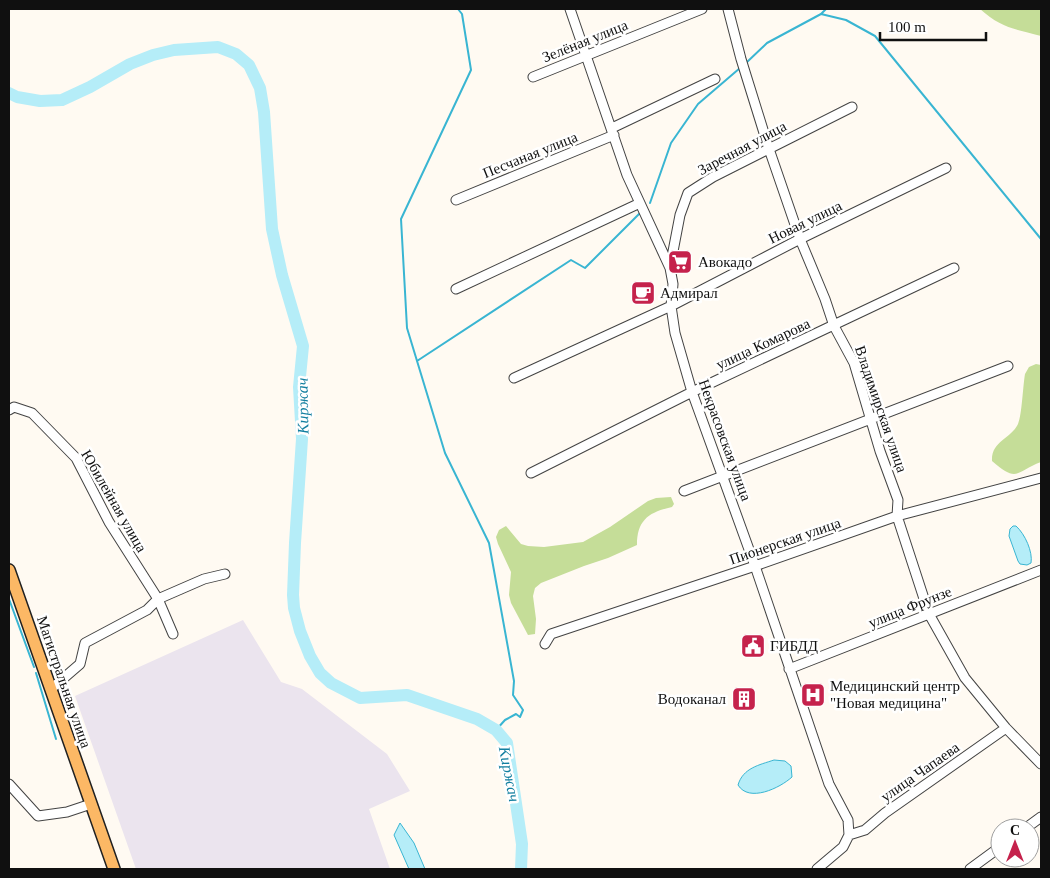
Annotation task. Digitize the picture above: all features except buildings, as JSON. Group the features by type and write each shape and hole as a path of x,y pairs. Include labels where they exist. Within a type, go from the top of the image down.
{"main road":[{"name":"Магистральная улица","path":"9,570 114,869"}],"street":[{"name":"Некрасовская улица","path":"570,9 627,175 670,268 673,284 671,306 675,333 692,392 755,566 829,784 848,820 849,835"},
{"name":"Зелёная улица","path":"533,77 702,9"},
{"name":"Владимирская улица","path":"728,9 741,59 746,70 769,149 800,239 834,326 854,363 880,451 898,500 897,516 929,614 965,678 1006,728 1041,764"},
{"name":"Песчаная улица","path":"456,200 613,131 715,79"},
{"name":"Заречная улица","path":"670,268 680,215 688,193 712,177 852,107"},
{"name":"Новая улица","path":"514,378 671,306 800,239 946,168"},
{"path":"456,289 640,203"},
{"name":"улица Комарова","path":"531,473 692,392 954,268"},
{"path":"684,491 1008,366"},
{"name":"Юбилейная улица","path":"9,410 14,407 32,413 76,458 109,522 158,600 173,634"},
{"name":"Пионерская улица","path":"544,644 551,634 897,516 1041,478"},
{"name":"улица Фрунзе","path":"789,669 1041,570"},
{"path":"51,689 80,664 85,643 147,610 158,600 204,579 226,574"},
{"name":"улица Чапаева","path":"849,835 865,830 884,813 1006,728"},
{"path":"9,784 38,816 67,812 91,804"},
{"path":"817,869 843,847 849,835"},
{"path":"970,869 990,854"}],"shaded area":[{"path":"243,620 281,682 302,689 387,754 410,791 369,809 390,869 136,869 75,696"}],"green space":[{"path":"980,9 1041,9 1041,36 1002,24"},
{"path":"1036,364 1041,365 1041,462 1017,474 1012,474 992,461 993,454 998,444 1018,424 1025,374 1029,367"},
{"path":"671,497 674,504 672,507 651,515 642,523 639,529 637,545 541,583 535,588 533,596 536,619 535,634 528,635 511,603 509,595 511,572 496,537 499,530 506,526 521,544 528,546 544,547 583,542 610,527 648,501 656,498"}],"water":[{"path":"1016,526 1028,543 1031,563 1027,565 1020,564 1018,561 1009,536 1010,529"},
{"path":"774,760 785,761 791,766 792,777 765,792 749,793 738,785 740,779 748,771"},
{"path":"400,823 414,843 425,869 409,869 394,835"}],"waterway":[{"path":"458,9 462,14 471,70 401,219 407,328 445,453 489,543 514,681 513,695 523,710 520,717 516,714 505,720 496,730"},
{"path":"746,63 767,43 821,14 826,9"},
{"path":"821,14 846,20 875,36 1041,239"},
{"name":"Киржач","path":"9,93 17,97 40,101 62,100 90,87 130,64 153,55 174,50 218,47 236,54 249,65 260,88 264,112 272,229 282,275 303,346 299,387 302,439 293,595 300,631 310,656 320,673 331,683 360,698 407,695 477,719 496,730 507,743 522,844 521,869"},
{"path":"650,203 671,143 698,104 740,68"},
{"path":"417,361 571,260 585,268 640,213"},
{"path":"9,599 34,667"},
{"path":"36,673 56,739"}],"place":[{"name":"Авокадо","path":"680,262"},
{"name":"Адмирал","path":"643,293"},
{"name":"ГИБДД","path":"753,646"},
{"name":"Медицинский центр \"Новая медицина\"","path":"813,695"},
{"name":"Водоканал","path":"744,699"}]}
